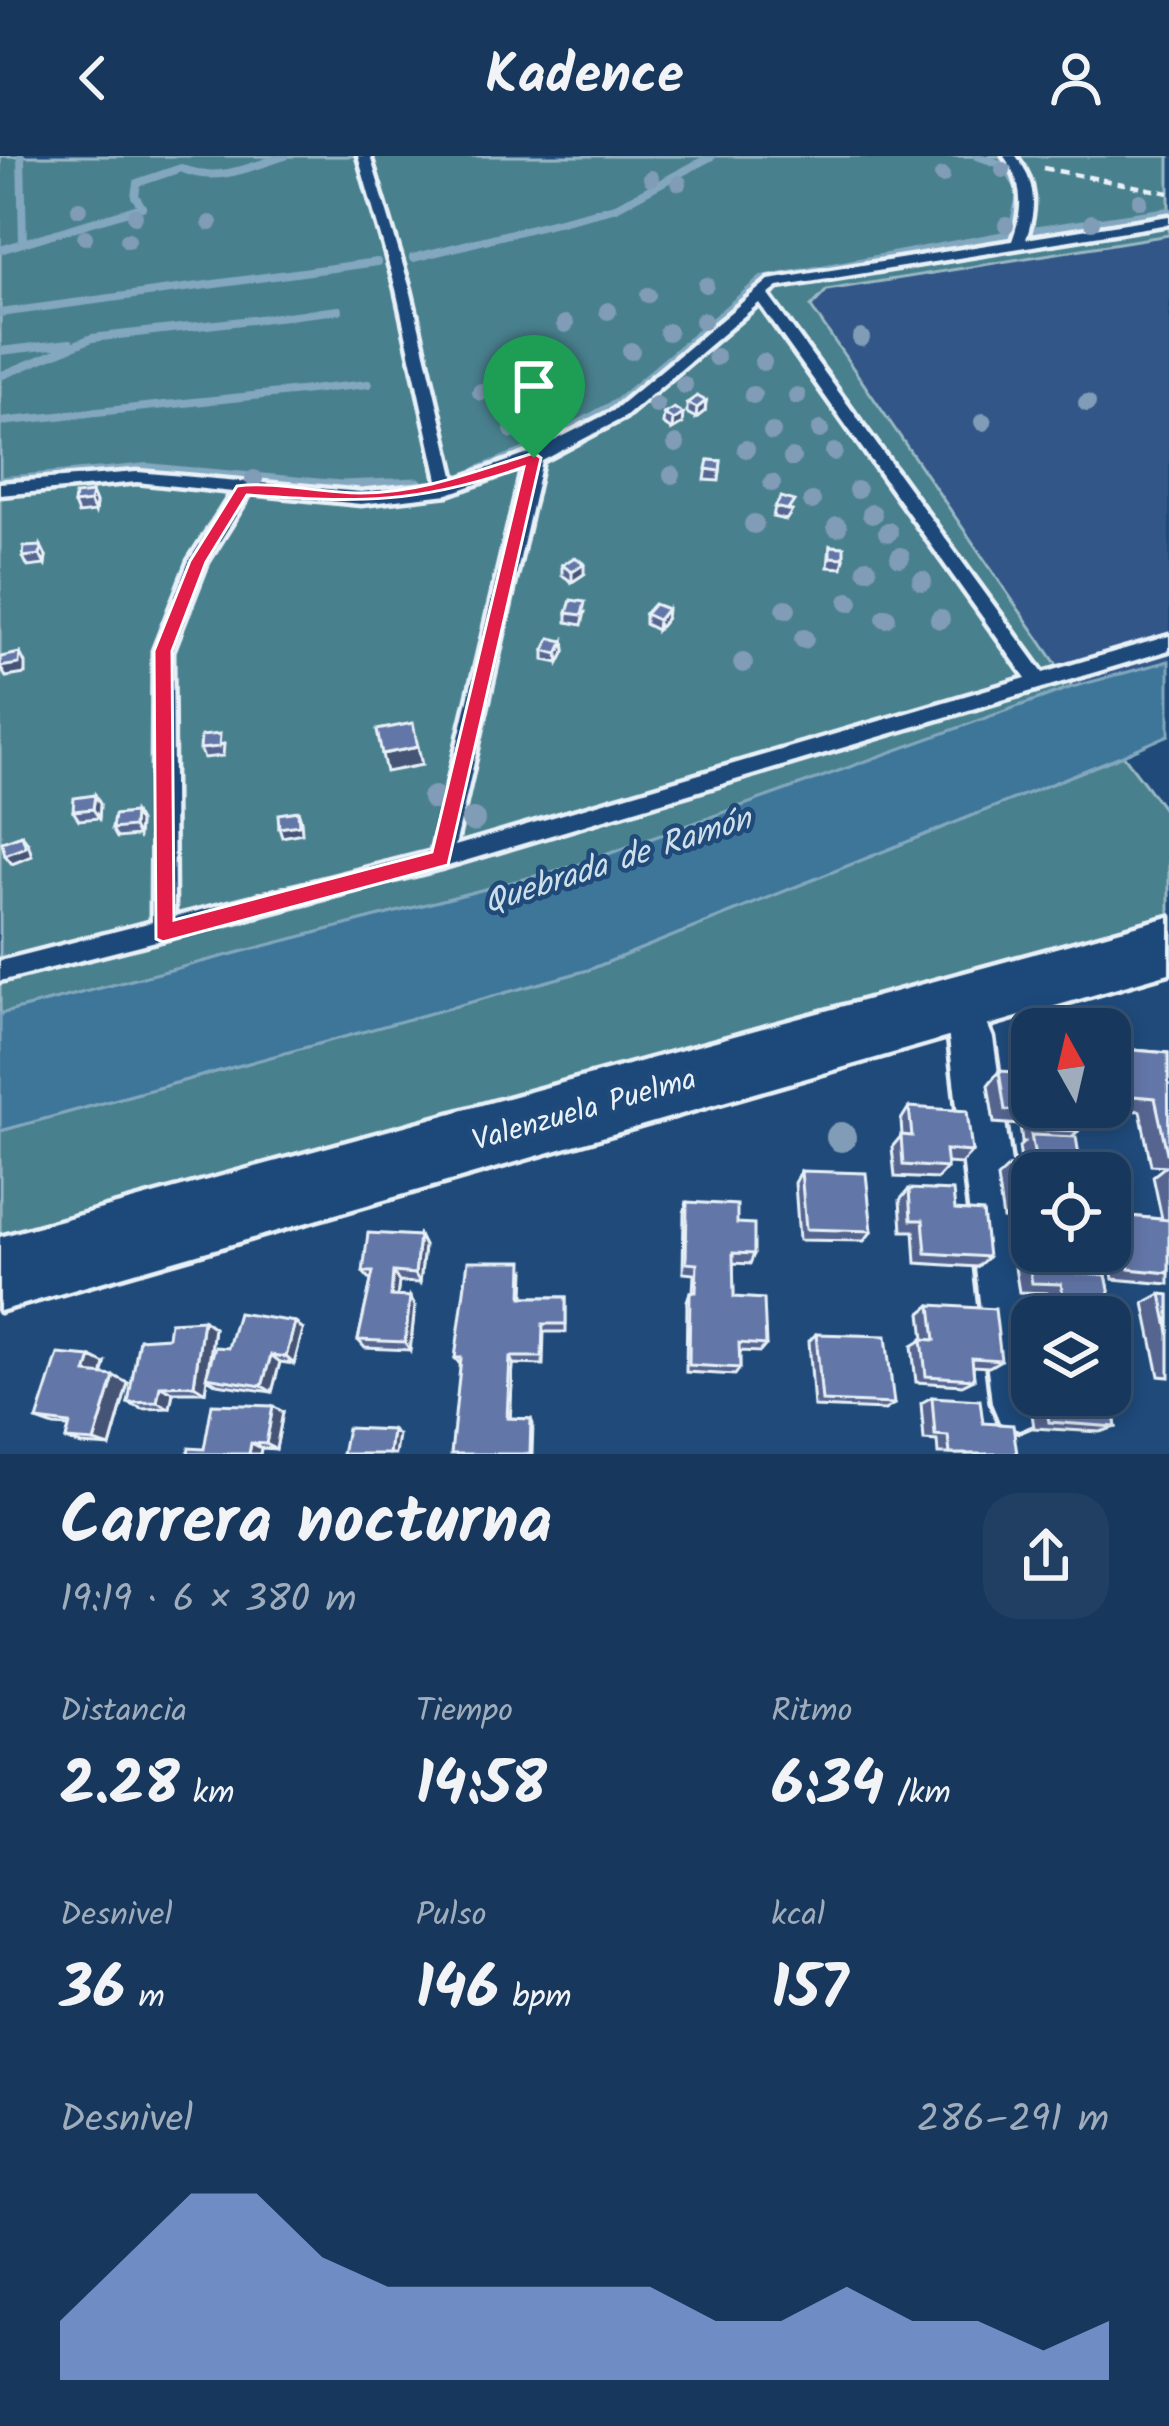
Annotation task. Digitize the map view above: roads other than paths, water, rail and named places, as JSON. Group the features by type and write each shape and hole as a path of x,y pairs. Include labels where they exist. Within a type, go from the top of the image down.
{"main road":[{"name":"Valenzuela Puelma","path":"2,1282 1169,945"}],"street":[{"path":"958,1004 970,1038 1011,1343"}],"lane":[{"path":"364,156 404,289 448,488"},
{"path":"992,156 1012,159 1029,195 1020,236"},
{"path":"0,489 137,477 361,498 448,488 534,458 619,414 774,284 1020,236 1169,220"},
{"path":"759,293 1037,679"},
{"path":"441,859 534,458"},
{"path":"163,932 163,651 198,561 243,490"},
{"path":"0,971 441,859 1169,643"}],"water":[{"name":"Quebrada de Ramón","path":"1169,661 1169,735 1123,755 588,970 0,1131 0,1014 575,866 1072,687"}],"waterway":[{"path":"21,156 23,243"},
{"path":"0,250 142,207 135,196 137,183 181,168 220,174 285,156"},
{"path":"413,258 616,207 712,156"},
{"path":"977,156 1005,166"},
{"path":"1003,162 1005,166"},
{"path":"478,470 541,445 618,402 762,280 1011,234 1021,192 1005,166"},
{"path":"1018,233 1169,211"},
{"path":"0,313 377,262"},
{"path":"0,376 92,338 339,310"},
{"path":"0,351 70,343"},
{"path":"0,422 368,384"},
{"path":"86,473 147,467 214,474"},
{"path":"86,473 98,472"},
{"path":"197,472 214,474"},
{"path":"0,481 86,473"},
{"path":"67,475 86,473"},
{"path":"214,474 341,485 418,482"},
{"path":"214,474 229,475"}]}
